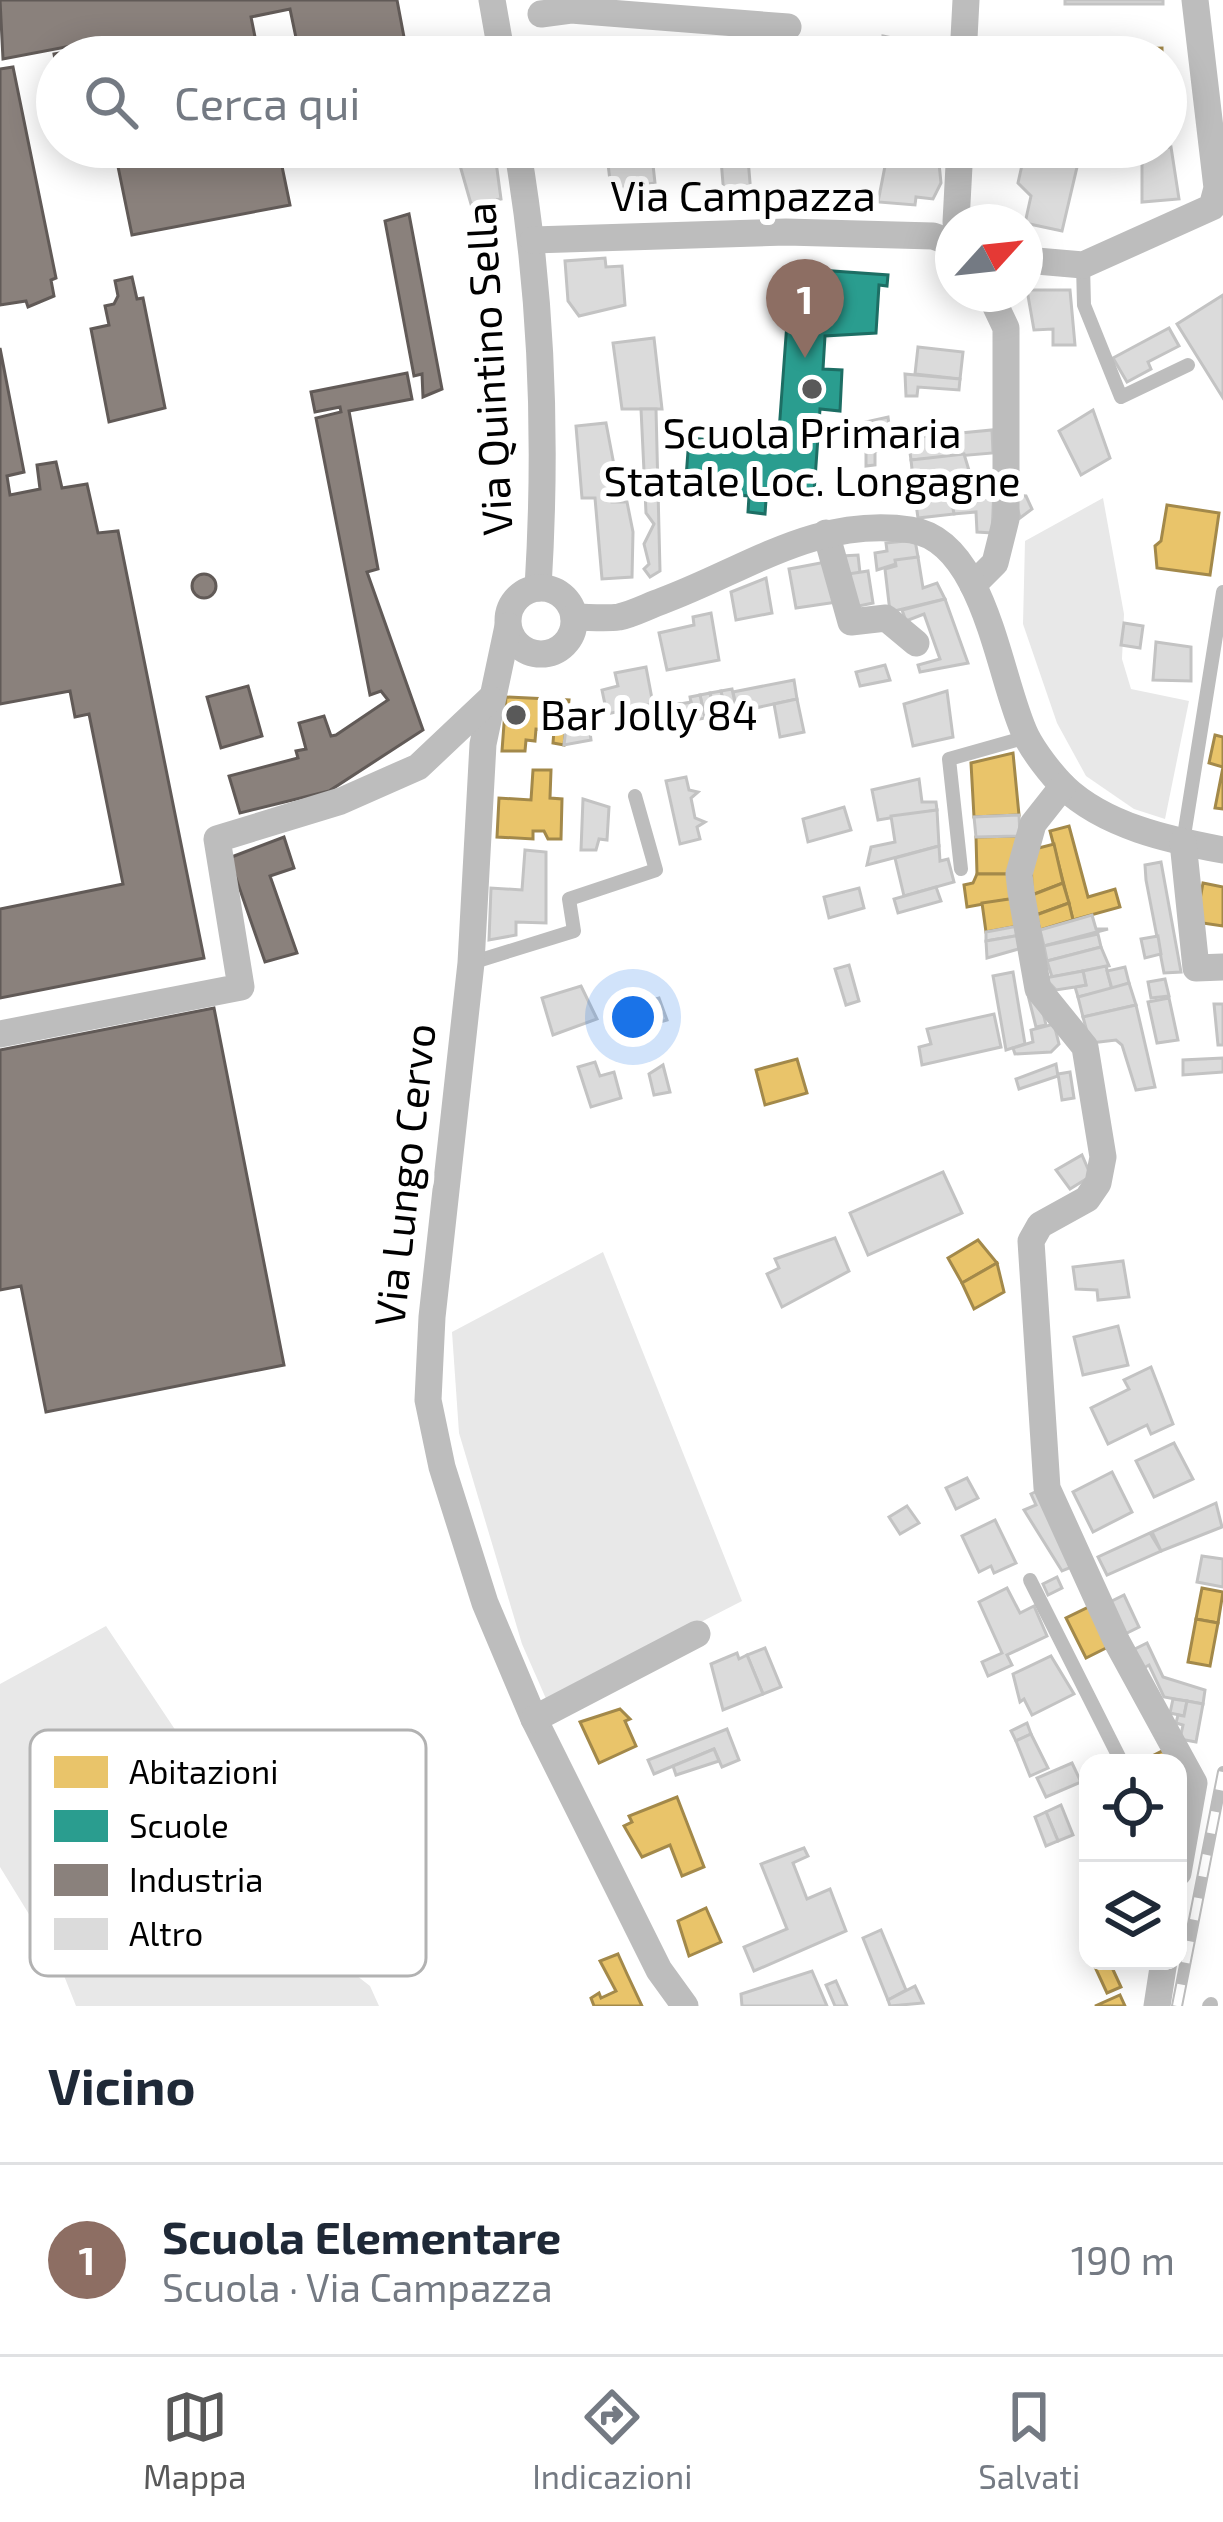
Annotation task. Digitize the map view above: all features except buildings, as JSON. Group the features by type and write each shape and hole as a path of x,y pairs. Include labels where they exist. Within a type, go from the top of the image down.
{"street":[{"path":"492,0 498,36"},
{"path":"964,36 966,0"},
{"path":"542,14 571,10 788,27"},
{"path":"1043,262 1083,265 1213,207 1217,188 1205,10"},
{"name":"Via Quintino Sella","path":"521,168 533,240 545,476 538,588"},
{"path":"957,204 959,168"},
{"name":"Via Campazza","path":"533,240 786,232 935,237"},
{"path":"973,585 995,562 1006,519 1006,328 998,312"},
{"path":"574,617 620,617 689,592 809,535 885,527 917,530 950,554 973,585 1027,737 1063,786 1099,812 1183,842 1223,850"},
{"path":"826,533 851,622 886,619 916,643"},
{"path":"497,667 542,655 562,647 574,617 565,599 538,588 518,597 508,626 516,643 542,655"},
{"name":"Via Lungo Cervo","path":"508,626 490,699 428,1400 442,1467 485,1604 534,1719 659,1970 686,2006"},
{"path":"0,1034 241,987 217,838 341,801 418,767 490,699"},
{"path":"1063,786 1033,824 1019,874 1038,988 1085,1047 1103,1157 1099,1183 1087,1199 1040,1226 1031,1241 1047,1488 1117,1642 1194,1783 1180,1862"},
{"path":"1183,842 1196,968 1223,968"},
{"path":"534,1719 697,1634"},
{"path":"1157,2006 1163,1970"}],"lane":[{"path":"1083,265 1084,304 1120,397 1188,365"},
{"path":"1183,842 1223,592"},
{"path":"961,869 949,759 1027,737"},
{"path":"470,963 574,931 568,898 656,870 635,796"},
{"path":"1030,1580 1117,1754"}],"shaded area":[{"path":"1103,498 1124,614 1122,659 1131,689 1189,701 1165,819 1134,809 1086,776 1057,723 1023,624 1025,541"},
{"path":"603,1252 742,1601 547,1701 522,1644 459,1433 452,1332"},
{"path":"106,1626 175,1730 30,1730 30,1916 0,1867 0,1684"},
{"path":"64,1976 357,1976 370,1986 379,2006 76,2006"}],"railway":[{"path":"1177,2006 1223,1772"}],"place":[{"name":"Scuola Elementare","path":"805,358"},
{"name":"Scuola Primaria Statale Loc. Longagne","path":"812,389"},
{"name":"Bar Jolly 84","path":"516,715"}]}
